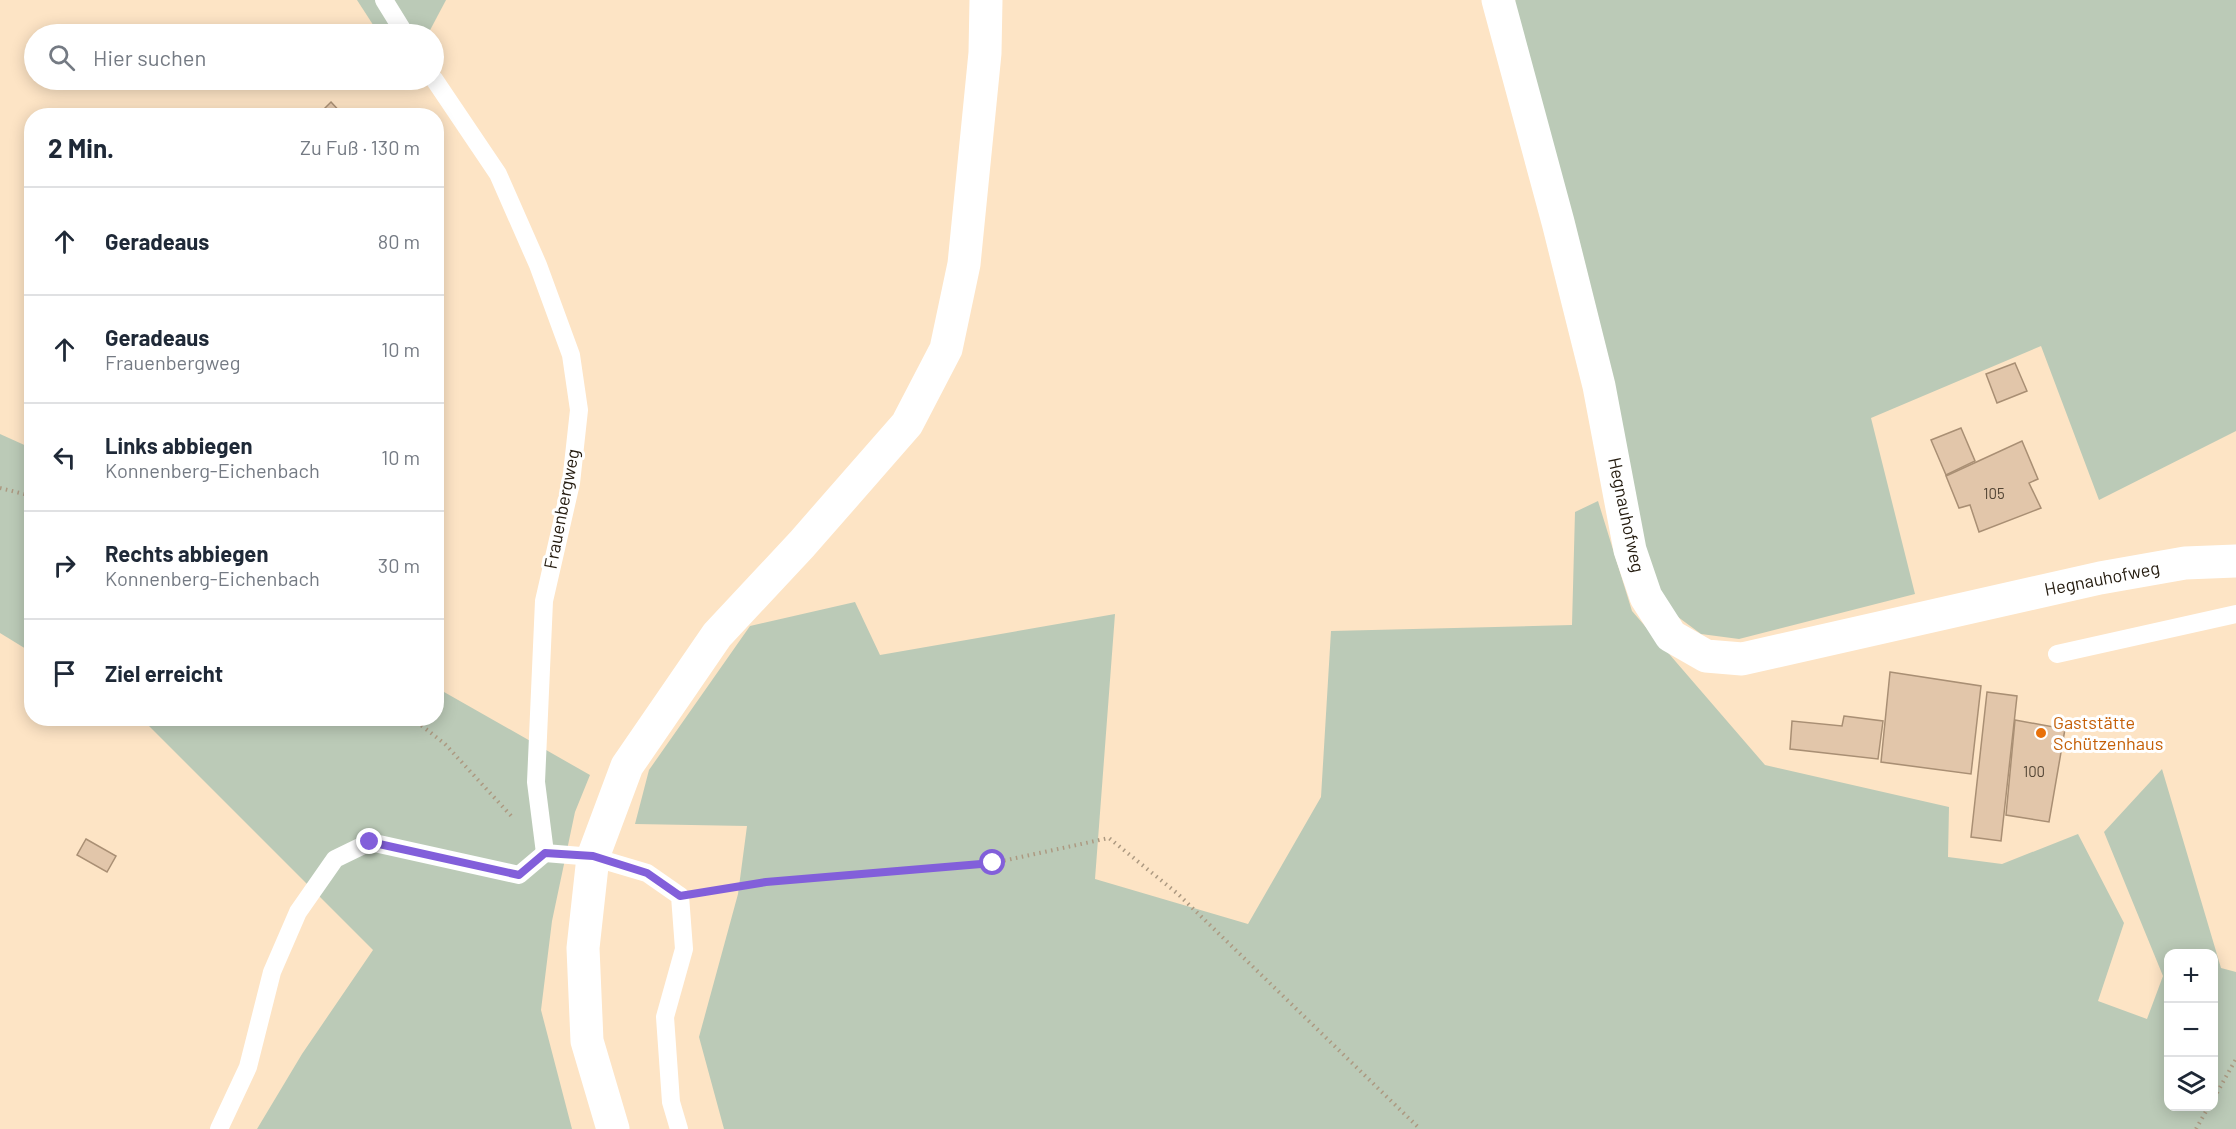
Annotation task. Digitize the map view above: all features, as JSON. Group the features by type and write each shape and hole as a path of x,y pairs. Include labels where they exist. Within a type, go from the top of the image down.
{"main road":[{"path":"613,1129 587,1041 583,948 593,856 627,766 717,635 802,544 907,424 946,349 964,264 985,54 986,0"},
{"name":"Hegnauhofweg","path":"1498,0 1558,222 1599,386 1630,550 1646,597 1671,636 1706,656 1742,659 2100,578 2185,563 2236,561"}],"lane":[{"path":"384,0 399,24"},
{"name":"Frauenbergweg","path":"441,90 498,174 538,265 571,355 579,410 571,483 544,601 536,782 545,853"},
{"path":"2056,654 2236,614"},
{"path":"219,1129 248,1067 272,972 298,912 335,859 370,842 519,875 545,853 593,856 647,873 680,896 684,948 665,1017 671,1102 680,1129"}],"path":[{"path":"0,488 24,494"},
{"path":"422,726 445,744 545,853"},
{"path":"680,896 766,882 993,863 1109,838 1178,894 1420,1129"},
{"path":"2218,1091 2236,1059"},
{"path":"2196,1129 2207,1111"}],"green space":[{"path":"357,0 446,0 433,24 373,24"},
{"path":"2236,0 2236,431 2099,500 2041,346 1871,418 1915,594 1739,639 1701,634 1674,614 1653,581 1514,1"},
{"path":"0,434 24,445 24,648 0,633"},
{"path":"1598,501 1632,611 1765,765 1949,807 1948,857 2002,864 2078,834 2124,923 2098,1001 2147,1019 2163,976 2104,832 2162,769 2215,949 2164,949 2164,1111 2218,1111 2218,958 2221,968 2236,972 2236,1129 724,1129 699,1037 738,894 747,826 635,824 649,770 750,626 855,602 880,655 1115,614 1095,879 1248,924 1321,797 1331,631 1572,625 1575,512"},
{"path":"444,692 590,775 575,812 552,921 541,1010 572,1129 257,1129 302,1054 373,950 149,726 444,726"}],"building":[{"path":"331,102 337,108 325,108"},
{"path":"2015,363 2027,391 1997,403 1986,374"},
{"path":"1961,428 1975,461 1946,475 1931,440"},
{"path":"2022,441 2038,479 2029,483 2041,508 1979,532 1970,505 1959,508 1946,476"},
{"path":"1890,672 1981,686 1971,774 1881,762"},
{"path":"1987,692 2017,696 2001,841 1971,837"},
{"path":"1844,716 1883,721 1878,759 1790,749 1792,721 1842,726"},
{"path":"2015,720 2065,729 2049,822 2006,815"},
{"path":"86,839 116,856 107,872 77,855"}],"place":[{"name":"Gaststätte Schützenhaus","path":"2041,733"}],"route":[{"path":"370,842 519,875 545,853 593,856 647,873 680,896 766,882 993,863"}]}
